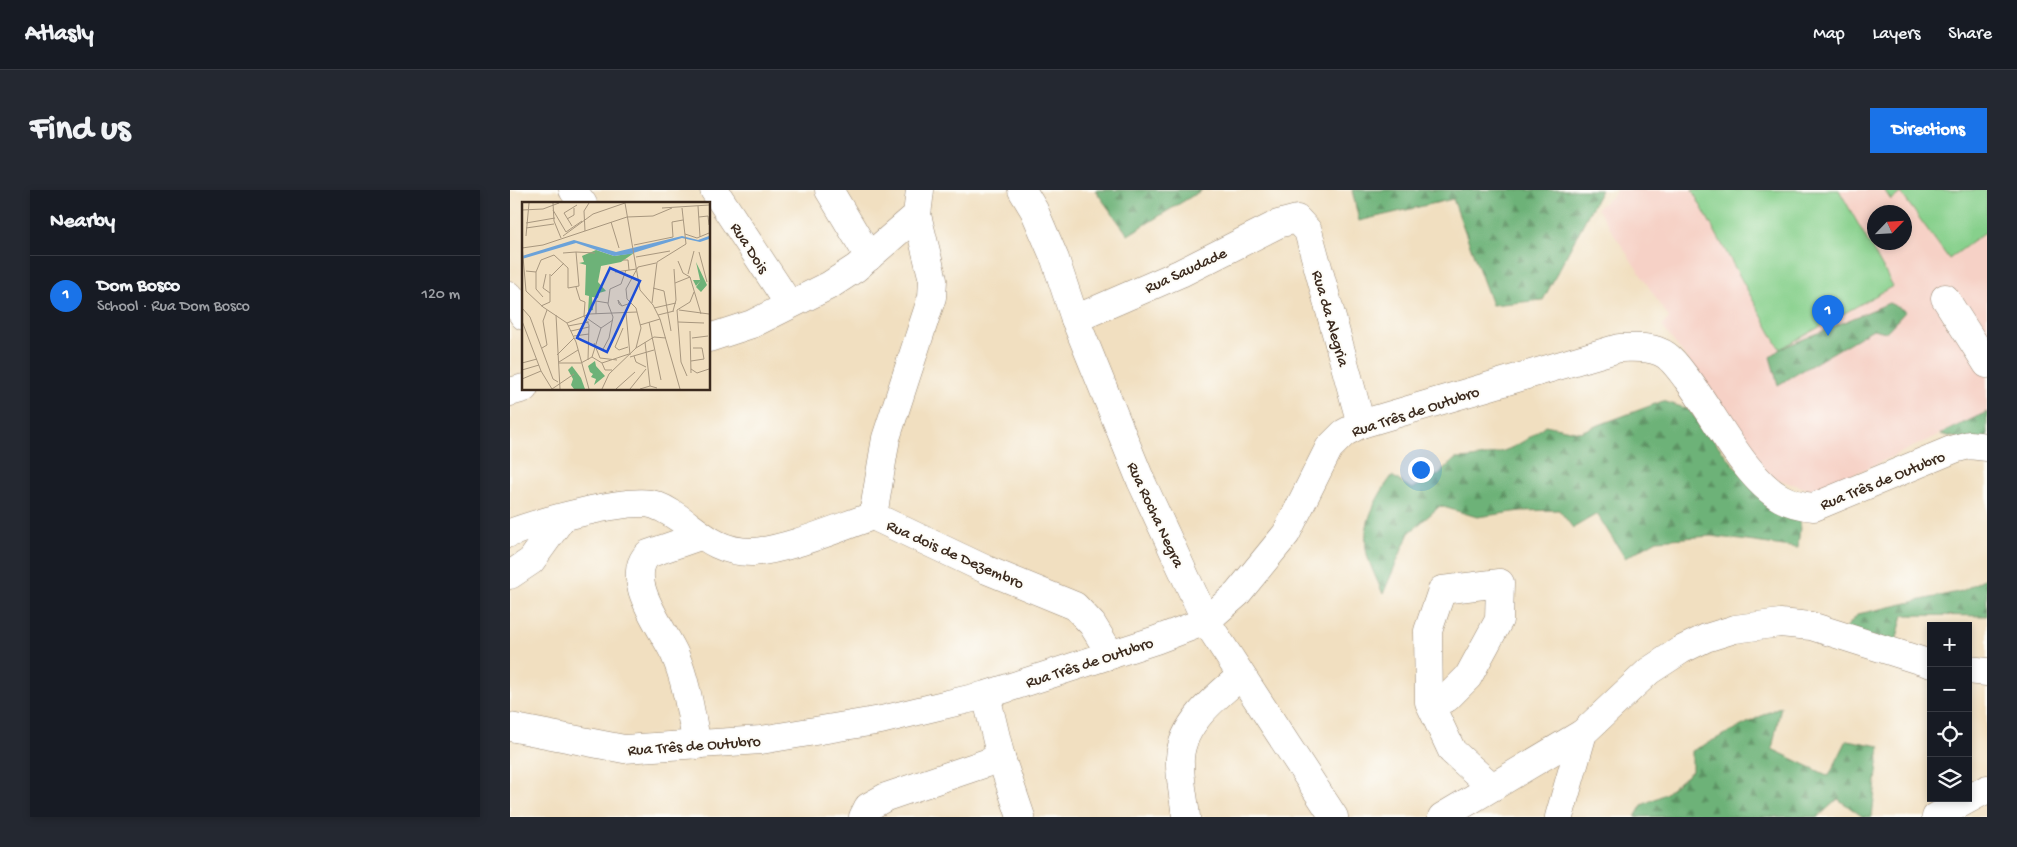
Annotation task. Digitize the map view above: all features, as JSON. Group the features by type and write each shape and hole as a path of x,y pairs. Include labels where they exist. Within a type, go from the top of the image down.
{"street":[{"path":"573,190 582,202"},
{"name":"Rua Dois","path":"714,190 789,304"},
{"path":"829,190 869,257"},
{"name":"Rua Rocha Negra","path":"1022,190 1034,210 1055,259 1075,319 1141,481 1206,621 1334,817"},
{"path":"710,338 752,324 830,285 869,257 919,203"},
{"name":"Rua dois de Dezembro","path":"919,203 933,280 932,297 886,438 873,516 987,570 1075,606 1092,624 1111,655"},
{"name":"Rua Saudade","path":"1075,319 1181,273 1294,219"},
{"name":"Rua da Alegria","path":"1294,219 1302,221 1308,232 1361,424"},
{"path":"510,296 522,313"},
{"path":"1945,298 1987,364"},
{"name":"Rua Três de Outubro","path":"510,727 624,750 761,740 881,720 986,695 1111,655 1206,621 1238,594 1286,534 1333,444 1344,433 1361,424 1619,348 1645,347 1662,352 1677,367 1745,464 1760,481 1780,498 1796,505 1814,507 1954,449 1969,445 1987,447"},
{"path":"510,533 562,518 617,506 653,504 670,512 700,536 726,548 752,552 773,549 873,516"},
{"path":"510,575 531,561 562,518"},
{"path":"696,745 690,710 675,655 647,607 642,584 641,565 648,554 700,536"},
{"path":"1442,817 1583,733 1649,671 1681,650 1735,629 1780,623 1811,626 1927,663"},
{"path":"1972,670 1987,672"},
{"path":"1186,817 1180,758 1185,738 1214,698 1242,676"},
{"path":"986,695 1001,758 1021,817"},
{"path":"1429,702 1452,752 1492,788"},
{"path":"1559,817 1583,733"},
{"path":"863,817 868,807 886,797 1001,758"},
{"path":"1936,817 1987,789"}],"shaded area":[{"path":"1616,190 1987,190 1987,412 1817,492 1770,477 1712,393 1662,326 1669,318 1597,208 1614,195"}],"green space":[{"path":"1095,190 1202,190 1128,235"},
{"path":"1352,190 1601,190 1543,300 1492,305 1453,199 1359,221"},
{"path":"1692,190 1839,190 1867,240 1867,250 1873,250 1893,286 1780,349"},
{"path":"1884,190 1987,190 1987,231 1949,259 1912,208 1912,205 1910,205 1901,193 1891,200"},
{"path":"1889,303 1906,311 1886,332 1873,329 1778,385 1770,357 1780,349"},
{"path":"1663,401 1688,409 1753,488 1801,515 1798,548 1711,536 1657,540 1625,558 1597,514 1573,528 1559,510 1521,511 1477,517 1440,506 1409,533 1383,594 1368,558 1366,536 1370,515 1380,494 1392,476 1412,489 1438,475 1455,459 1481,457 1503,451 1524,441 1545,425 1580,432"},
{"path":"1987,412 1987,445 1940,434"},
{"path":"1987,577 1987,616 1903,615 1895,645 1845,629 1858,614 1962,591"},
{"path":"1781,706 1772,749 1829,776 1847,740 1880,746 1872,817 1863,817 1838,799 1818,817 1635,817 1642,805 1665,794 1692,771 1692,751"}],"place":[{"name":"Dom Bosco","path":"1828,336"}]}
